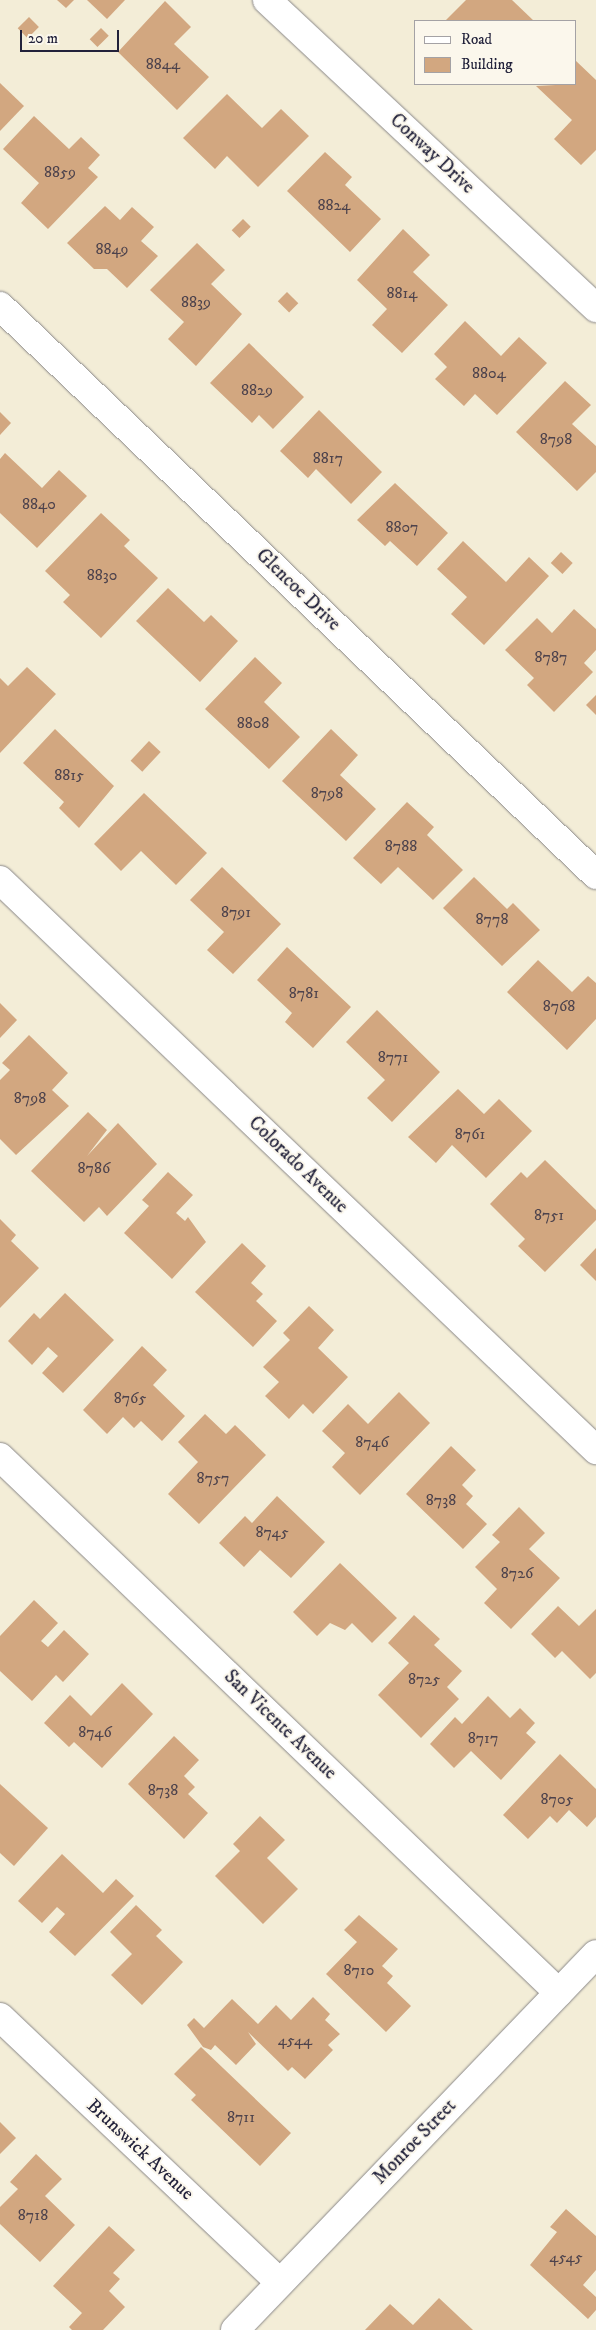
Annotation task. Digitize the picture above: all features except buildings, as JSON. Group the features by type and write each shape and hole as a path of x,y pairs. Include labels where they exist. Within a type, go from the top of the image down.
{"street":[{"name":"Conway Drive","path":"268,0 596,308"},
{"name":"Glencoe Drive","path":"0,306 596,875"},
{"name":"Colorado Avenue","path":"0,880 596,1450"},
{"name":"San Vicente Avenue","path":"0,1457 559,1993"},
{"name":"Monroe Street","path":"235,2330 596,1954"},
{"name":"Brunswick Avenue","path":"0,2017 280,2283"}]}
